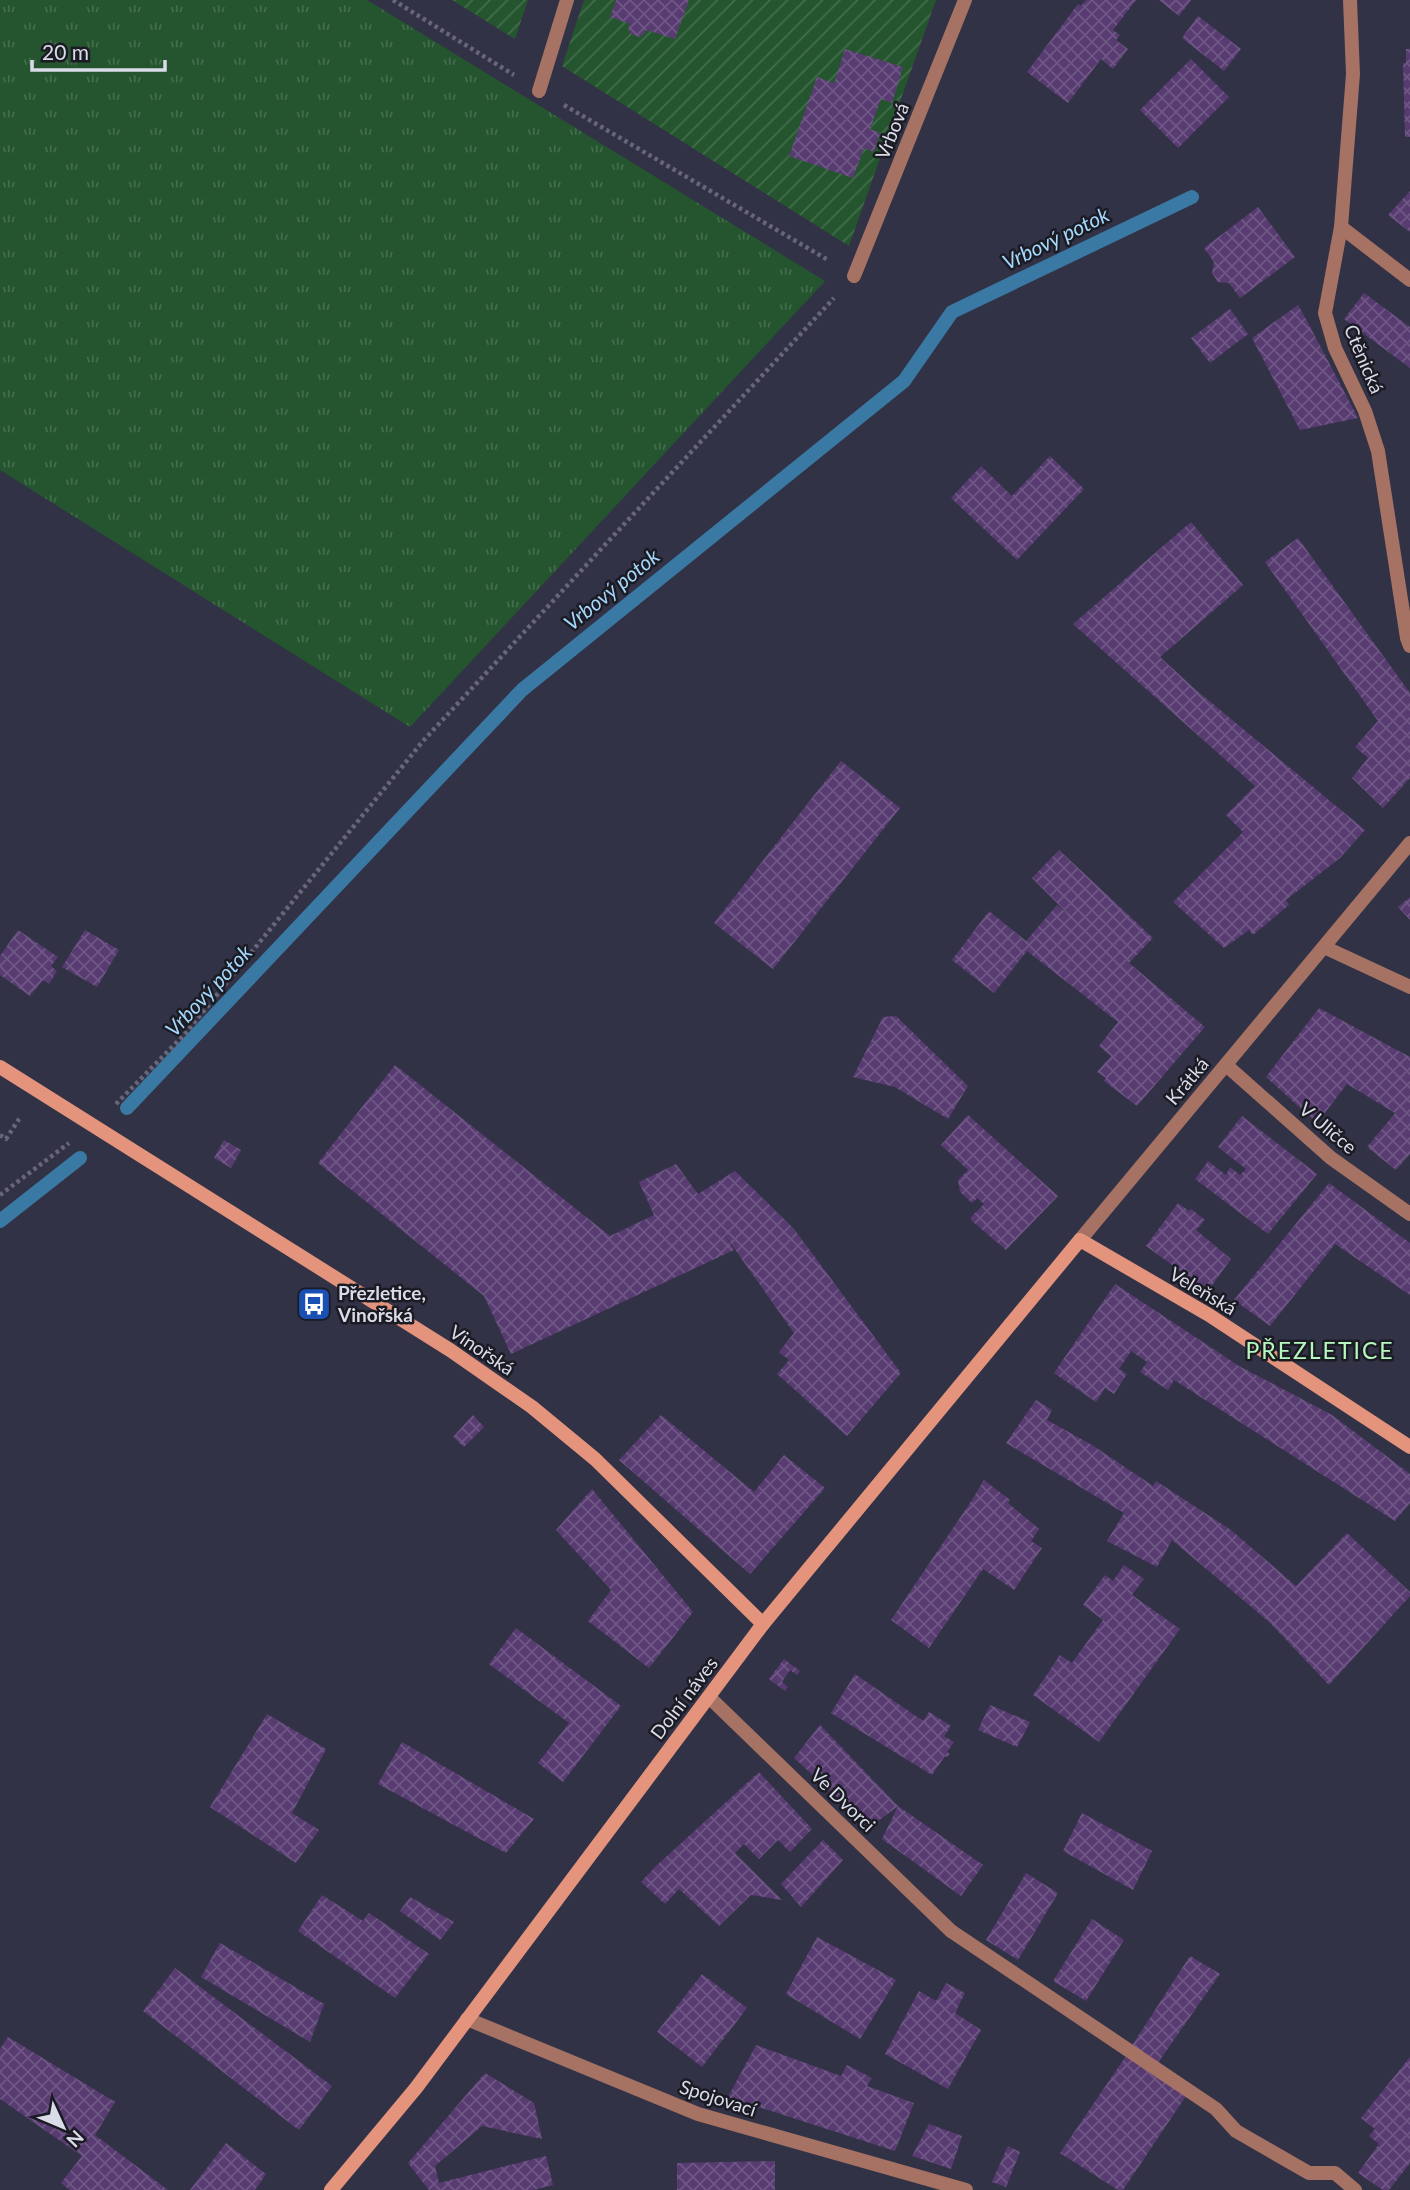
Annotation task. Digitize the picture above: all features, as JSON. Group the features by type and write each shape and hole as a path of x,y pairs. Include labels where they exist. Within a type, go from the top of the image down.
{"street":[{"path":"538,91 567,0"},
{"name":"Vrbová","path":"854,276 965,0"},
{"name":"Ctěnická","path":"1350,0 1353,74 1341,227 1325,313 1335,348 1365,411 1378,451 1410,646"},
{"path":"1341,227 1410,280"},
{"path":"1410,843 1324,947 1410,987"},
{"name":"Krátká","path":"1080,1240 1324,947"},
{"name":"V Uličce","path":"1226,1065 1331,1158 1410,1214"},
{"name":"Vinořská","path":"0,1067 450,1350 533,1407 595,1459 763,1624"},
{"name":"Veleňská","path":"1080,1240 1209,1315 1410,1447"},
{"name":"Dolní náves","path":"331,2190 416,2088 763,1624 1080,1240"},
{"name":"Ve Dvorci","path":"709,1696 951,1931 1216,2109 1236,2131 1309,2173 1335,2174 1355,2190"},
{"name":"Spojovací","path":"467,2019 698,2114 966,2190"}],"path":[{"path":"0,1195 93,1125 185,1034 423,741 854,276 538,91 393,0"},
{"path":"0,1135 6,1139"}],"green space":[{"path":"0,0 367,0 825,281 410,727 0,470"},
{"path":"452,0 528,0 515,39"},
{"path":"584,0 936,0 849,246 562,66"}],"building":[{"path":"616,0 689,0 675,39 646,30 639,37 631,34 628,29 630,24 610,17"},
{"path":"1086,0 1136,0 1113,30 1120,35 1116,40 1128,49 1113,69 1101,59 1068,103 1027,72 1078,4 1081,6"},
{"path":"1159,0 1191,0 1179,16"},
{"path":"1198,16 1241,49 1224,71 1182,38"},
{"path":"845,49 903,67 892,103 881,99 870,129 880,133 874,152 864,148 853,178 789,156 817,77 834,83"},
{"path":"1406,49 1410,49 1410,137 1405,137 1403,63 1406,63"},
{"path":"1191,59 1229,97 1178,148 1140,110"},
{"path":"1410,191 1410,232 1388,215"},
{"path":"1258,207 1295,257 1240,298 1229,283 1218,282 1212,273 1214,262 1204,248"},
{"path":"1364,293 1410,327 1410,368 1344,319"},
{"path":"1298,305 1358,418 1300,430 1252,338"},
{"path":"1230,309 1248,334 1210,363 1191,338"},
{"path":"1050,456 1084,489 1017,560 951,498 981,466 1012,496"},
{"path":"1191,522 1243,585 1160,657 1365,830 1340,858 1286,900 1289,905 1253,935 1249,930 1224,948 1173,902 1243,832 1226,815 1255,786 1073,624"},
{"path":"1298,538 1410,693 1410,778 1383,808 1352,778 1368,758 1355,747 1378,721 1265,562"},
{"path":"841,761 900,808 773,969 714,923"},
{"path":"1059,850 1153,938 1129,963 1205,1027 1137,1106 1104,1081 1106,1078 1097,1072 1111,1056 1099,1046 1118,1022 1027,951 994,993 952,960 989,911 1026,941 1057,905 1068,914 1032,878"},
{"path":"1410,897 1410,920 1398,907"},
{"path":"18,930 58,957 51,966 57,971 49,984 43,980 30,996 0,975 0,956"},
{"path":"85,930 119,950 97,987 62,967"},
{"path":"1319,1008 1410,1057 1410,1154 1396,1170 1367,1147 1395,1113 1347,1084 1317,1123 1266,1077"},
{"path":"896,1016 968,1086 948,1119 895,1087 853,1077 883,1017"},
{"path":"395,1065 610,1236 654,1215 639,1182 676,1164 698,1194 735,1171 794,1229 901,1373 847,1436 777,1374 789,1360 779,1352 794,1333 722,1231 734,1250 511,1354 484,1296 318,1163"},
{"path":"968,1115 1058,1196 1006,1250 971,1220 984,1204 977,1198 972,1203 960,1192 958,1180 968,1170 941,1145"},
{"path":"1242,1116 1317,1174 1268,1234 1195,1179 1208,1161 1226,1175 1230,1167 1240,1175 1246,1169 1218,1147"},
{"path":"224,1140 241,1150 231,1168 214,1158"},
{"path":"1329,1183 1410,1243 1410,1295 1335,1244 1270,1326 1234,1300"},
{"path":"1178,1203 1205,1220 1196,1230 1231,1259 1208,1291 1146,1246"},
{"path":"1115,1284 1239,1366 1332,1415 1410,1474 1410,1503 1395,1521 1174,1380 1168,1390 1140,1372 1147,1362 1131,1351 1119,1369 1127,1374 1114,1394 1105,1388 1096,1402 1054,1373"},
{"path":"1036,1400 1052,1410 1047,1420 1092,1445 1153,1486 1156,1481 1231,1530 1296,1586 1347,1533 1410,1592 1410,1596 1329,1685 1268,1621 1172,1540 1157,1567 1107,1541 1124,1513 1006,1443"},
{"path":"473,1415 484,1427 464,1447 453,1437"},
{"path":"661,1415 754,1492 784,1455 825,1488 750,1574 619,1460"},
{"path":"984,1480 1010,1500 1008,1503 1039,1529 1031,1541 1042,1548 1014,1590 983,1569 929,1648 891,1620"},
{"path":"592,1489 693,1612 649,1668 588,1621 611,1590 556,1530"},
{"path":"1124,1565 1144,1579 1132,1595 1180,1629 1099,1742 1033,1695 1060,1655 1072,1663 1103,1620 1083,1605 1105,1575 1113,1581"},
{"path":"516,1628 621,1706 563,1782 538,1763 569,1723 489,1664"},
{"path":"784,1659 800,1671 797,1675 790,1670 782,1682 788,1687 785,1691 769,1679"},
{"path":"855,1674 923,1721 929,1712 951,1726 944,1736 954,1742 947,1752 950,1754 945,1756 932,1775 831,1713"},
{"path":"990,1705 1030,1722 1017,1747 978,1730"},
{"path":"267,1714 326,1749 292,1813 319,1830 296,1863 210,1807"},
{"path":"820,1725 898,1806 870,1827 794,1758"},
{"path":"402,1742 534,1819 506,1853 378,1784"},
{"path":"759,1772 812,1829 790,1852 778,1840 759,1859 744,1844 735,1853 782,1900 751,1895 719,1926 679,1889 665,1904 641,1882"},
{"path":"898,1806 983,1865 961,1896 882,1839"},
{"path":"1082,1813 1152,1851 1133,1890 1063,1851"},
{"path":"823,1840 843,1860 801,1907 781,1884"},
{"path":"1026,1873 1058,1893 1018,1960 986,1940"},
{"path":"322,1895 363,1921 369,1913 429,1954 395,1998 298,1931"},
{"path":"410,1897 454,1922 440,1940 400,1911"},
{"path":"1092,1919 1124,1940 1086,2001 1053,1981"},
{"path":"817,1937 896,1980 860,2039 786,1994"},
{"path":"220,1943 324,2004 310,2042 201,1977"},
{"path":"1190,1956 1220,1974 1157,2064 1131,2047"},
{"path":"175,1968 332,2086 299,2130 143,2011"},
{"path":"702,1974 747,2008 702,2067 657,2032"},
{"path":"946,1983 965,1993 955,2013 981,2030 948,2089 885,2054 919,1991 936,2001"},
{"path":"8,2037 115,2102 95,2135 168,2190 70,2190 61,2183 82,2156 0,2099 0,2049"},
{"path":"756,2045 841,2076 847,2065 872,2078 867,2086 914,2103 895,2151 728,2097"},
{"path":"1128,2053 1188,2093 1123,2190 1118,2190 1060,2153"},
{"path":"1410,2057 1410,2163 1389,2190 1383,2190 1358,2173 1379,2144 1369,2136 1375,2129 1361,2118"},
{"path":"485,2073 534,2103 542,2139 482,2126 435,2166 439,2183 546,2156 553,2185 533,2190 429,2190 408,2163"},
{"path":"929,2124 962,2136 951,2169 912,2156"},
{"path":"226,2143 266,2174 255,2190 190,2190"},
{"path":"1008,2146 1020,2152 1006,2187 992,2182"},
{"path":"775,2161 775,2190 677,2190 677,2163"}],"waterway":[{"name":"Vrbový potok","path":"127,1108 522,690 904,381 952,312 1192,197"},
{"name":"Vrbový potok","path":"0,1221 80,1158"}],"place":[{"name":"Přezletice, Vinořská","path":"314,1304"}],"district":[{"name":"PŘEZLETICE","path":"1320,1351"}]}
